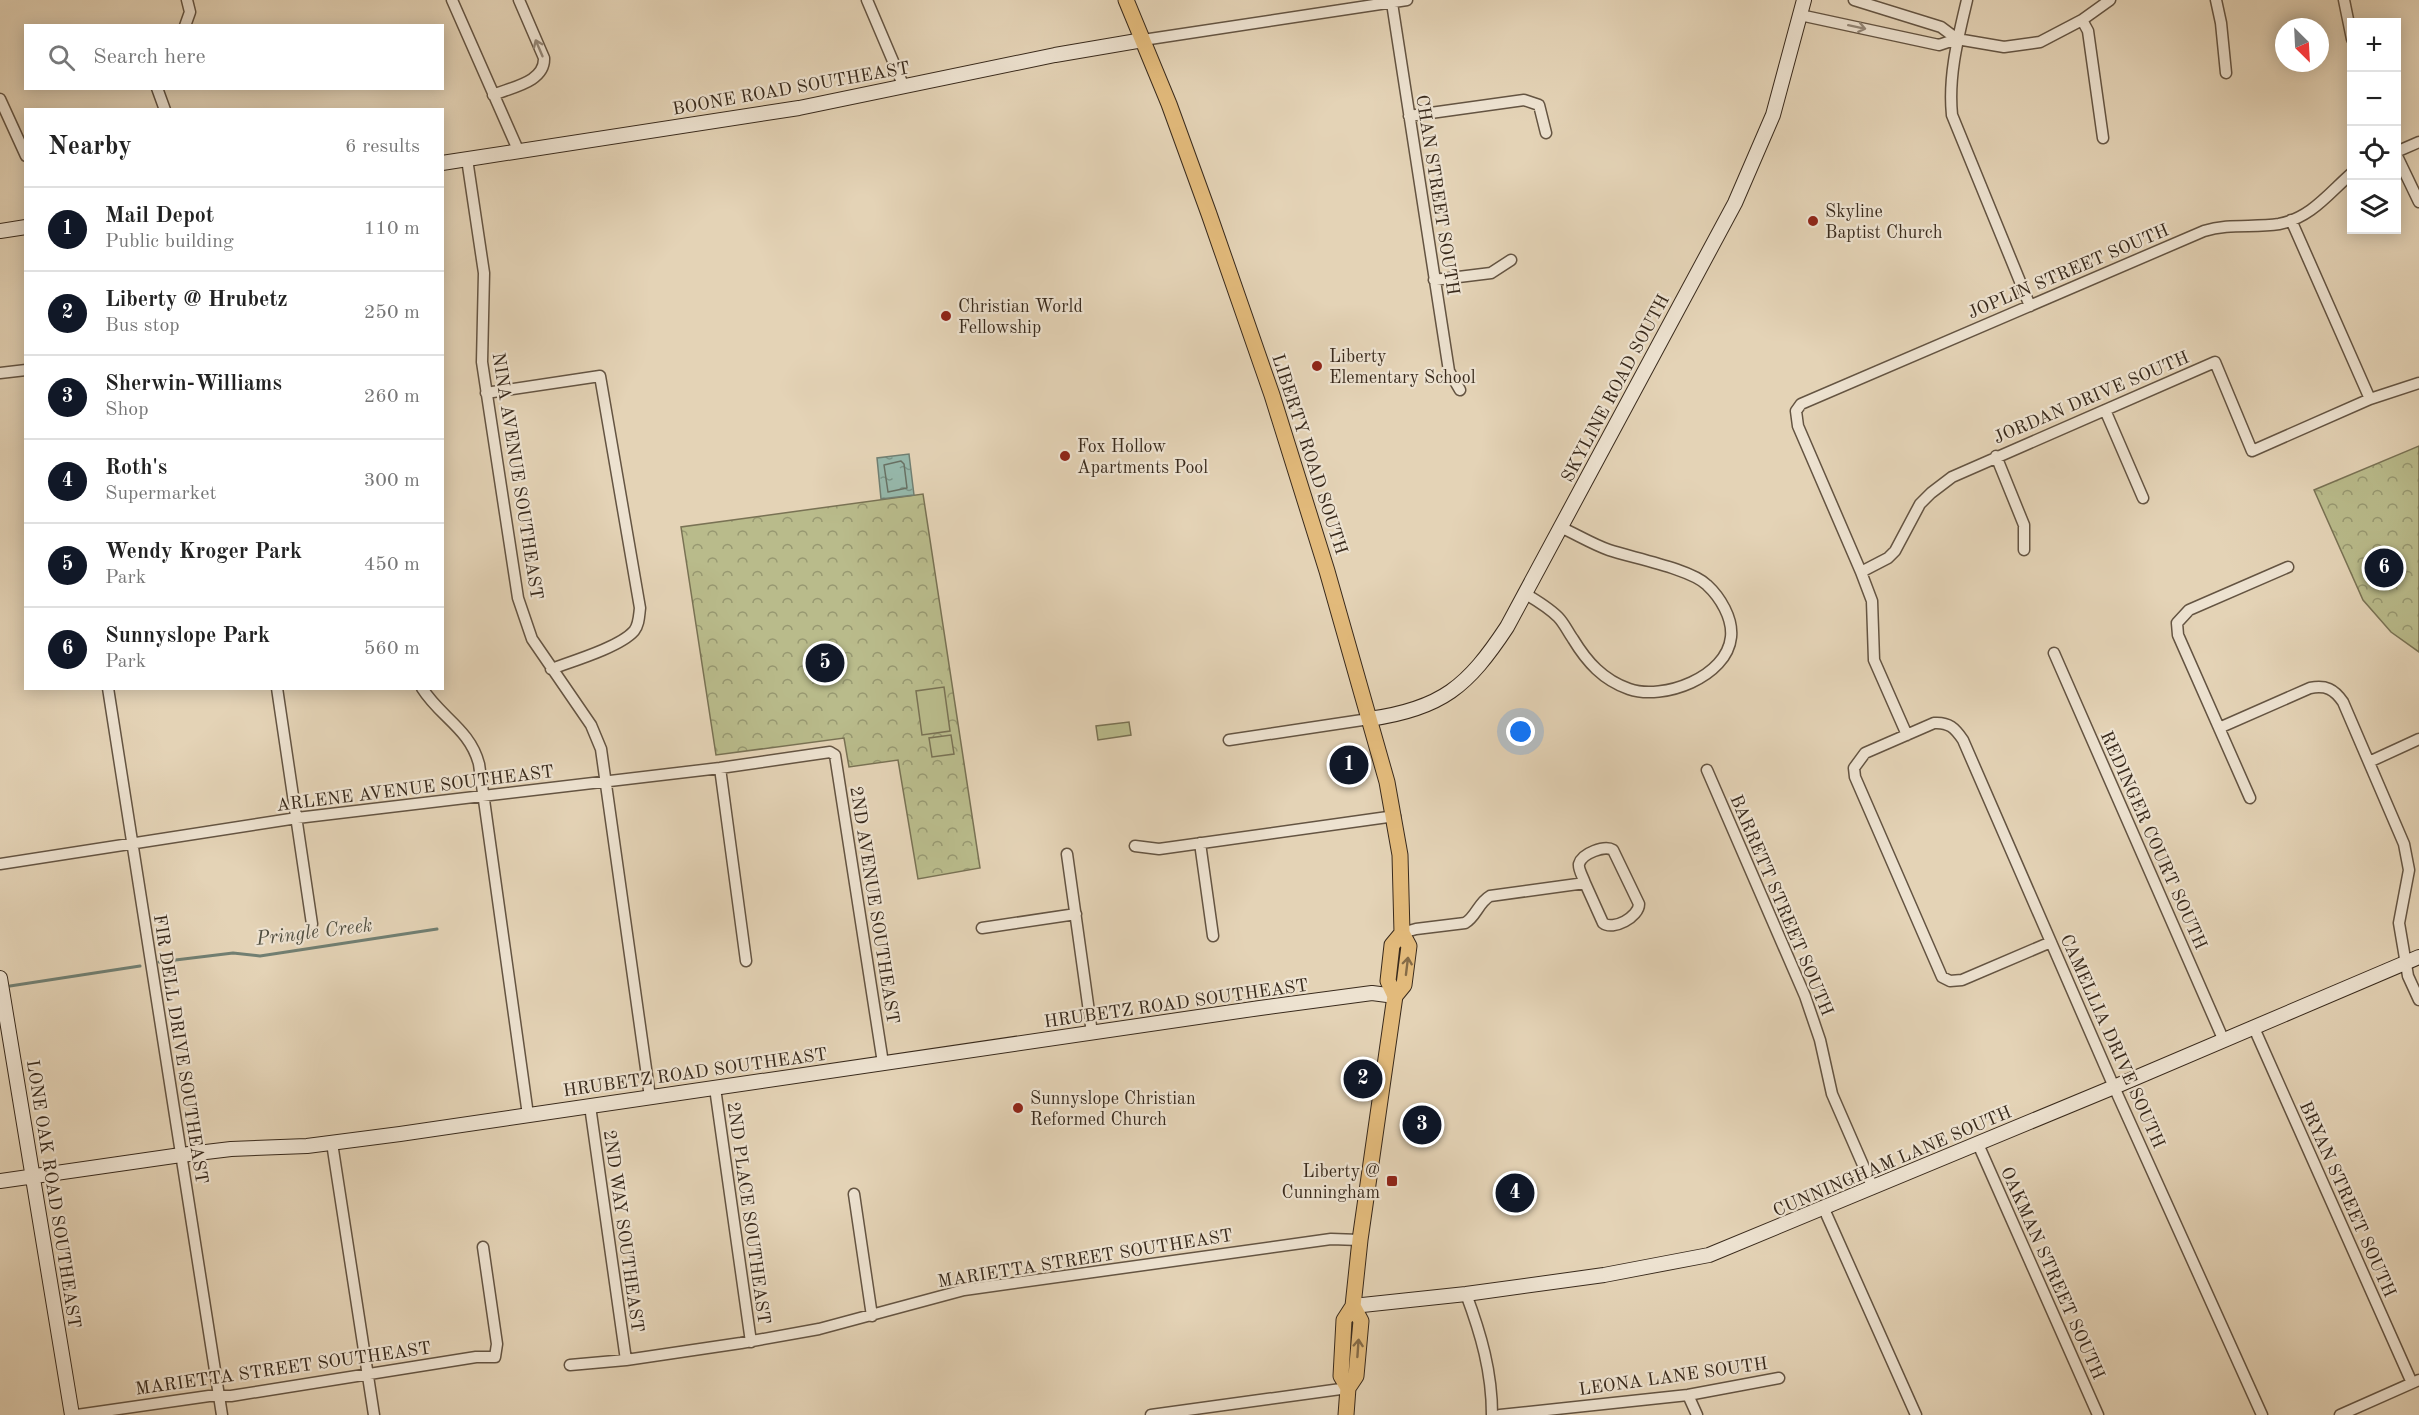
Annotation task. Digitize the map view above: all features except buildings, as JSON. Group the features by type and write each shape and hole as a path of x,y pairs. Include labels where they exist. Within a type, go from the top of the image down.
{"main road":[{"name":"LIBERTY ROAD SOUTH","path":"1126,0 1213,224 1272,395 1327,570 1395,816 1402,874 1402,933 1392,945 1388,981 1395,996 1359,1240 1353,1306 1344,1320 1341,1376 1348,1388 1346,1415"}],"street":[{"path":"186,24 190,12 187,0"},
{"path":"452,0 519,152"},
{"path":"494,95 536,77 542,71 544,58 519,0"},
{"path":"867,0 904,87"},
{"path":"1143,40 1407,0"},
{"name":"SKYLINE ROAD SOUTH","path":"1369,718 1395,715 1428,705 1459,686 1485,660 1507,627 1713,245 1754,164 1773,115 1804,0"},
{"path":"1854,0 1941,27 1957,39 2004,47 2025,46 2040,42 2082,20 2110,0"},
{"path":"1967,0 1957,39 1951,87 1952,115 2030,306"},
{"path":"2216,0 2226,73"},
{"path":"2344,0 2348,18"},
{"name":"CHAN STREET SOUTH","path":"1392,3 1449,371 1461,390"},
{"path":"1800,15 1940,45 1957,39"},
{"path":"2082,20 2088,31 2103,138"},
{"name":"BOONE ROAD SOUTHEAST","path":"444,163 799,108 1055,55 1143,40"},
{"path":"158,90 164,108"},
{"path":"0,99 24,152"},
{"path":"1409,116 1524,100 1539,105 1546,133"},
{"path":"2401,151 2419,142"},
{"name":"NINA AVENUE SOUTHEAST","path":"467,159 484,273 482,362 518,598 532,639 591,725 601,749 650,1097"},
{"path":"2401,162 2419,202"},
{"name":"JOPLIN STREET SOUTH","path":"1861,572 1798,426 1796,411 1801,404 2215,227 2279,224 2292,220 2322,203 2347,178"},
{"path":"2292,220 2370,399"},
{"path":"0,231 24,227"},
{"path":"1434,280 1491,273 1511,260"},
{"name":"JORDAN DRIVE SOUTH","path":"1861,572 1888,558 1895,551 1913,516 1931,493 1952,477 2215,362 2253,451 2370,399 2419,383"},
{"path":"0,373 24,370"},
{"path":"486,393 600,376 640,608 639,620 635,629 623,640 551,669"},
{"path":"2105,410 2143,498"},
{"path":"1996,456 2024,525 2024,550"},
{"path":"1524,593 1560,618 1585,659 1604,677 1630,690 1668,691 1692,684 1721,660 1728,648 1731,636 1729,619 1715,593 1705,582 1690,575 1607,549 1560,527"},
{"path":"2250,798 2178,635 2177,623 2189,610 2288,567"},
{"path":"1861,572 1873,613 1874,660 1907,735"},
{"name":"REDINGER COURT SOUTH","path":"2054,653 2224,1041"},
{"path":"2218,728 2310,688 2327,687 2337,693 2343,702 2404,844 2409,870 2399,923 2413,960 2408,976 2419,1000"},
{"name":"FIR DELL DRIVE SOUTHEAST","path":"108,690 222,1415"},
{"path":"277,690 312,924"},
{"path":"424,690 476,751 528,1115"},
{"path":"1229,740 1369,718"},
{"name":"CAMELLIA DRIVE SOUTH","path":"2051,942 1962,980 1950,981 1942,977 1855,777 1854,768 1865,753 1934,723 1944,723 1957,731 1963,740 2051,942 2114,1087 2262,1415"},
{"path":"2369,762 2419,740"},
{"name":"ARLENE AVENUE SOUTHEAST","path":"0,864 297,818 834,753"},
{"name":"2ND AVENUE SOUTHEAST","path":"834,753 883,1063"},
{"path":"720,768 746,962"},
{"name":"BARRETT STREET SOUTH","path":"1707,770 1805,996 1820,1040 1832,1094 1873,1188"},
{"path":"1135,846 1159,849 1395,816"},
{"path":"1200,843 1213,936"},
{"path":"1604,847 1610,847 1639,904 1639,910 1628,919 1611,927 1606,926 1585,883 1579,867 1583,857 1604,847"},
{"path":"1067,854 1092,1033"},
{"path":"1402,933 1465,923 1470,920 1479,904 1490,896 1585,883"},
{"path":"982,928 1076,914"},
{"name":"CUNNINGHAM LANE SOUTH","path":"1353,1306 1466,1294 1604,1275 1686,1261 1732,1247 2413,960"},
{"name":"LONE OAK ROAD SOUTHEAST","path":"0,978 72,1415"},
{"name":"HRUBETZ ROAD SOUTHEAST","path":"0,1181 181,1155 332,1143 1372,993 1395,996"},
{"name":"BRYAN STREET SOUTH","path":"2254,1028 2415,1382"},
{"name":"2ND PLACE SOUTHEAST","path":"715,1088 751,1342"},
{"name":"2ND WAY SOUTHEAST","path":"590,1106 626,1360"},
{"path":"332,1143 374,1415"},
{"name":"OAKMAN STREET SOUTH","path":"1978,1144 2097,1415"},
{"path":"854,1194 872,1316"},
{"path":"1824,1209 1916,1415"},
{"name":"MARIETTA STREET SOUTHEAST","path":"570,1365 626,1360 751,1342 819,1329 964,1290 1325,1240 1359,1240"},
{"name":"MARIETTA STREET SOUTHEAST","path":"77,1415 231,1396 476,1357 495,1357 497,1344 483,1247"},
{"path":"1466,1294 1486,1355 1492,1388 1492,1415"},
{"name":"LEONA LANE SOUTH","path":"1500,1415 1688,1395 1779,1378"},
{"path":"2340,1415 2415,1382"},
{"path":"1151,1415 1348,1388"},
{"path":"1688,1395 1697,1415"}],"green space":[{"path":"2419,446 2419,652 2391,632 2363,600 2314,490"},
{"path":"923,494 980,868 918,879 898,760 849,767 844,738 716,755 681,527"},
{"path":"944,687 950,731 922,735 916,691"},
{"path":"1129,722 1131,735 1098,740 1096,726"},
{"path":"951,735 954,754 932,757 929,738"}],"water":[{"path":"909,454 914,495 881,499 877,458"}],"waterway":[{"name":"Pringle Creek","path":"159,962 233,953 260,956 437,929"},
{"name":"Pringle Creek","path":"10,986 140,966"}],"place":[{"name":"Skyline Baptist Church","path":"1813,221"},
{"name":"Christian World Fellowship","path":"946,316"},
{"name":"Liberty Elementary School","path":"1317,366"},
{"name":"Fox Hollow Apartments Pool","path":"1065,456"},
{"name":"Sunnyslope Park","path":"2384,568"},
{"name":"Wendy Kroger Park","path":"825,663"},
{"name":"Mail Depot","path":"1349,765"},
{"name":"Liberty @ Hrubetz","path":"1363,1079"},
{"name":"Sunnyslope Christian Reformed Church","path":"1018,1108"},
{"name":"Sherwin-Williams","path":"1422,1125"},
{"name":"Liberty @ Cunningham","path":"1392,1181"},
{"name":"Roth's","path":"1515,1193"}]}
